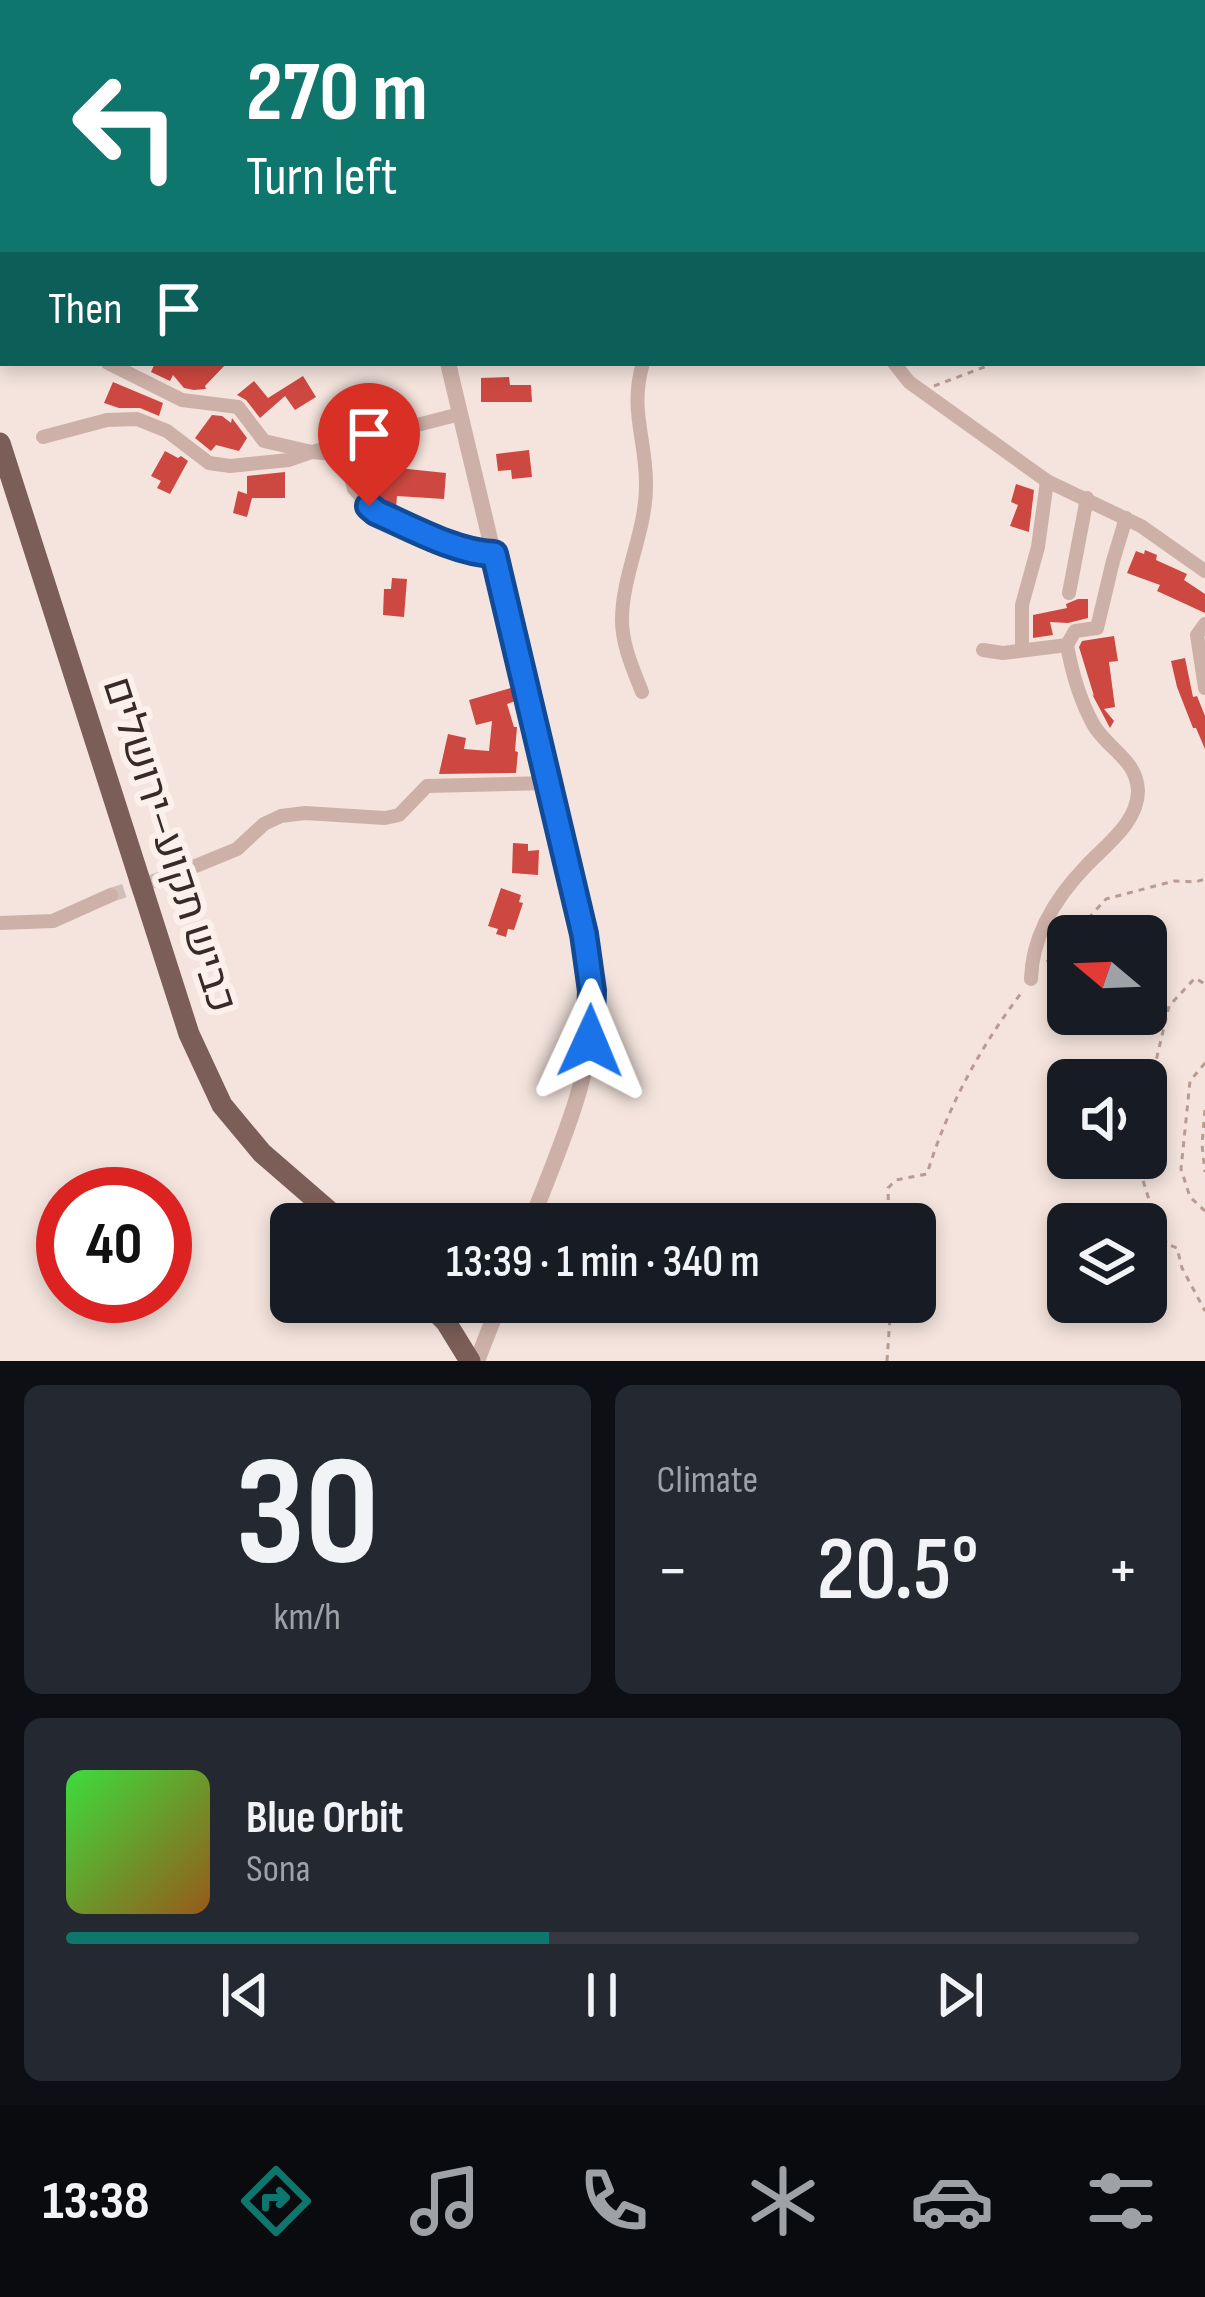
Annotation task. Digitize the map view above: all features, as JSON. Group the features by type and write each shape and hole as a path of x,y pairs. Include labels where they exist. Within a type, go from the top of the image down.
{"main road":[{"name":"כביש תקוע–ירושלים","path":"0,443 189,1034 222,1105 262,1153 320,1203"},
{"path":"447,1323 474,1361"}],"street":[{"path":"113,366 182,400 238,407 264,441 344,455 355,489 376,512 464,548 494,554"},
{"path":"449,366 584,934 592,991 590,1041 577,1101 538,1203"},
{"path":"642,366 636,405 646,484 622,622 626,652 642,692"},
{"path":"896,366 909,382 1048,481 1126,518 1205,571"},
{"path":"43,437 107,420 137,419 167,431 208,463 230,466 289,460 460,414"},
{"path":"1022,650 1022,604 1038,547 1048,481"},
{"path":"1069,593 1087,498"},
{"path":"1031,979 1031,959 1052,912 1132,816 1138,794 1122,753 1094,724 1080,696 1066,645 1075,631 1097,628 1126,518"},
{"path":"1205,624 1196,635 1205,688"},
{"path":"983,650 1066,645"},
{"path":"181,872 237,849 264,824 281,816 385,818 398,815 428,786 548,783"},
{"path":"0,923 53,921 111,896"},
{"path":"474,1361 491,1323"}],"path":[{"path":"921,390 987,366"},
{"path":"1091,915 1106,899 1174,880 1205,880"},
{"path":"889,1203 888,1188 896,1180 927,1174 952,1105 993,1030 1047,962"},
{"path":"1156,1059 1169,1006 1196,978 1205,984"},
{"path":"1205,1063 1190,1081 1181,1169 1190,1197 1205,1211"},
{"path":"1205,1110 1205,1172"},
{"path":"1142,1179 1154,1219 1167,1244 1177,1248 1205,1311"},
{"path":"887,1361 890,1323"}],"building":[{"path":"154,366 224,366 206,389 194,390 184,388 173,375 170,381 151,372"},
{"path":"303,376 316,397 295,410 285,396 260,418 237,395 254,381 268,398"},
{"path":"509,377 510,385 531,385 532,402 481,402 481,378"},
{"path":"113,382 163,403 159,416 104,403"},
{"path":"212,415 231,423 232,418 247,438 239,451 216,445 211,451 195,438"},
{"path":"529,450 532,477 512,479 511,470 498,471 496,454"},
{"path":"165,451 188,461 170,494 157,488 161,481 151,476"},
{"path":"357,456 391,458 398,468 446,473 444,499 397,496 396,508 382,502 374,494 375,480 363,480"},
{"path":"285,472 285,498 252,498 247,517 233,513 238,491 247,494 247,476"},
{"path":"1016,484 1034,490 1029,532 1010,526 1018,505 1011,502"},
{"path":"1145,550 1187,574 1184,580 1205,594 1205,613 1157,591 1160,585 1127,573 1136,551 1144,554"},
{"path":"392,578 407,579 404,617 383,615 384,589 391,589"},
{"path":"1088,599 1088,618 1050,622 1053,635 1033,638 1033,615 1067,608 1066,604"},
{"path":"1114,636 1118,661 1109,662 1115,707 1104,709 1114,721 1110,728 1092,694 1079,647 1082,641"},
{"path":"1185,658 1193,697 1197,696 1205,716 1205,749 1177,687 1171,661"},
{"path":"511,688 515,701 507,704 517,727 516,773 439,774 448,734 466,738 464,749 489,751 492,721 476,725 469,700"},
{"path":"513,843 528,844 528,851 539,850 538,875 512,873"},
{"path":"501,888 521,895 519,902 523,903 514,930 508,929 506,937 488,926"}],"tunnel":[{"path":"111,895 181,872"}],"route":[{"path":"369,506 431,536 494,554 584,934 592,991 590,1041"}]}
